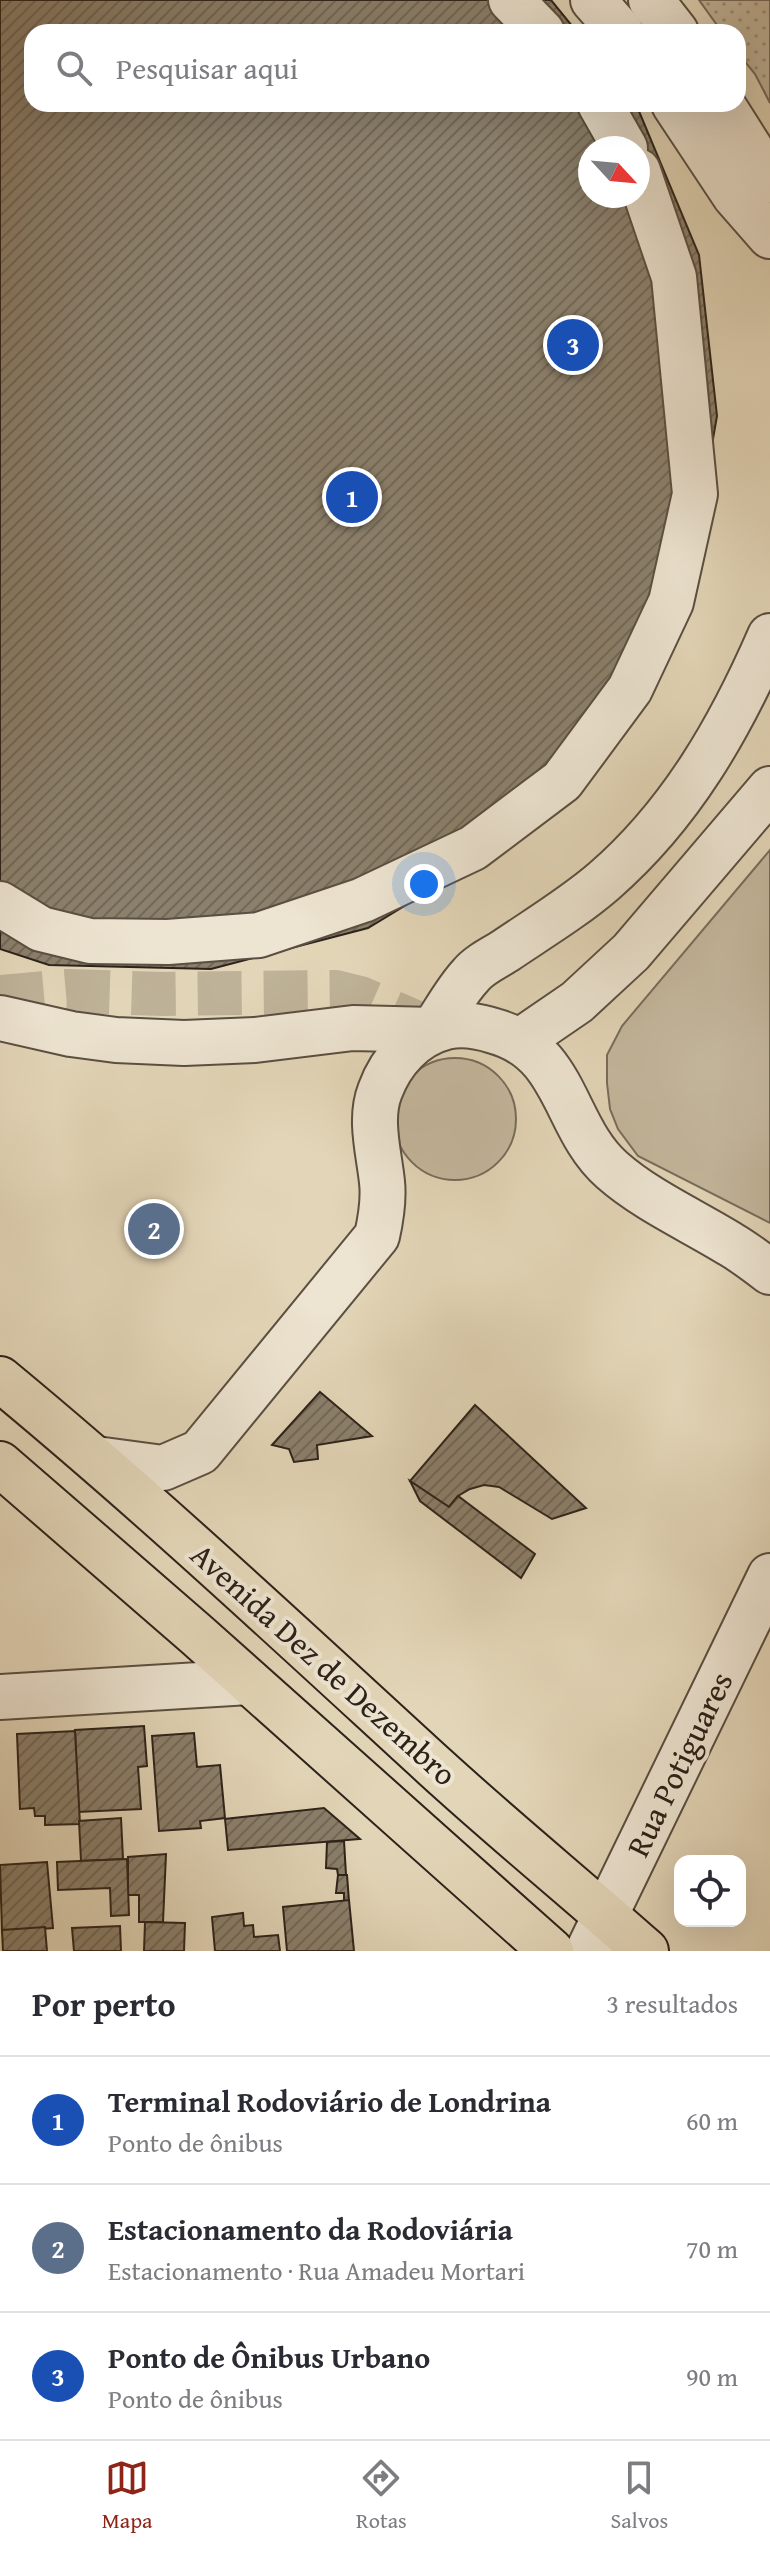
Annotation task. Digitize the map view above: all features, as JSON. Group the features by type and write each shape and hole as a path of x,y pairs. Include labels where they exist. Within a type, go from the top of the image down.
{"highway":[{"name":"Avenida Dez de Dezembro","path":"0,1379 96,1459 240,1587 438,1769 597,1934 646,1951"},
{"name":"Avenida Dez de Dezembro","path":"0,1464 551,1951"}],"street":[{"path":"511,0 534,24"},
{"path":"593,0 614,24"},
{"path":"651,0 670,24"},
{"path":"605,112 618,136"},
{"path":"679,112 735,196 770,236"},
{"path":"727,112 770,180"},
{"path":"0,904 20,925 90,941 168,942 259,935 363,900 473,848 562,781 630,689 671,602 695,494 674,277 650,206"},
{"path":"96,1459 163,1468 200,1452 377,1236 383,1211 375,1121 378,1096 389,1069 408,1047 433,1030 471,974 567,910 605,880 661,822 711,755 737,708 770,636"},
{"path":"520,1041 577,1002 631,952 770,789"},
{"path":"0,1018 71,1034 116,1040 184,1043 255,1040 353,1028 433,1030 454,1025 477,1026 520,1041 543,1062 563,1089 580,1130 597,1156 615,1173 770,1272"},
{"name":"Rua Potiguares","path":"597,1934 764,1603"},
{"path":"0,1697 249,1682"}],"shaded area":[{"path":"699,0 770,0 770,103 746,63 746,24 716,24"},
{"path":"770,850 770,1223 638,1156 618,1129 610,1109 607,1055 622,1026"},
{"path":"455,1058 478,1063 498,1076 511,1096 516,1119 511,1142 498,1162 478,1175 455,1180 432,1175 412,1162 399,1142 394,1119 399,1096 412,1076 432,1063"}],"building":[{"path":"0,0 408,0 445,24 24,24 24,112 538,112 578,171 578,208 597,208 614,246 632,312 640,380 639,449 627,516 606,581 576,643 537,699 490,750 436,792 377,827 315,853 248,869 180,875 112,872 45,857 0,841","holes":["168,225 210,226 251,237 287,257 319,285 343,320 358,359 364,400 360,442 346,482 324,518 294,548 259,570 219,583 177,586 135,580 97,565 63,540 35,509 16,472 5,432 4,390 13,348 30,310 56,277 90,251 127,234"]},
{"path":"0,0 551,0 570,24 24,24 24,112 639,112 649,136 578,136 578,208 650,208 650,138 699,255 717,416 689,577 508,843 368,928 211,969 49,965 0,949"},
{"path":"320,1392 372,1436 317,1445 318,1459 294,1462 289,1449 272,1445"},
{"path":"475,1405 586,1508 552,1519 499,1487 484,1485 458,1496 449,1507 410,1481"},
{"path":"410,1481 449,1507 458,1496 535,1554 521,1578 420,1501"},
{"path":"144,1726 147,1766 138,1767 141,1809 78,1812 75,1730"},
{"path":"75,1731 80,1824 45,1825 45,1816 35,1816 34,1808 20,1809 17,1734"},
{"path":"194,1733 197,1767 220,1765 225,1818 200,1821 201,1828 159,1831 152,1736"},
{"path":"324,1808 360,1839 228,1850 225,1819"},
{"path":"121,1818 123,1859 81,1861 79,1821"},
{"path":"344,1841 346,1875 338,1875 337,1869 326,1868 327,1842"},
{"path":"166,1854 163,1922 139,1922 139,1895 128,1895 128,1857"},
{"path":"127,1859 129,1915 111,1916 110,1888 58,1890 57,1862"},
{"path":"47,1862 53,1928 2,1932 0,1865"},
{"path":"338,1875 347,1875 349,1901 344,1901 344,1893 336,1893"},
{"path":"349,1900 354,1951 287,1951 283,1907"},
{"path":"243,1913 244,1926 253,1925 254,1937 278,1935 280,1951 215,1951 212,1917"},
{"path":"145,1922 185,1923 184,1951 144,1951"},
{"path":"120,1926 121,1951 74,1951 72,1928"},
{"path":"45,1927 47,1951 3,1951 2,1930"}],"tunnel":[{"path":"0,997 67,991 163,994 336,992 360,998 433,1030"}],"place":[{"name":"Ponto de Ônibus Urbano","path":"573,345"},
{"name":"Terminal Rodoviário de Londrina","path":"352,497"},
{"name":"Estacionamento da Rodoviária","path":"154,1229"}]}
